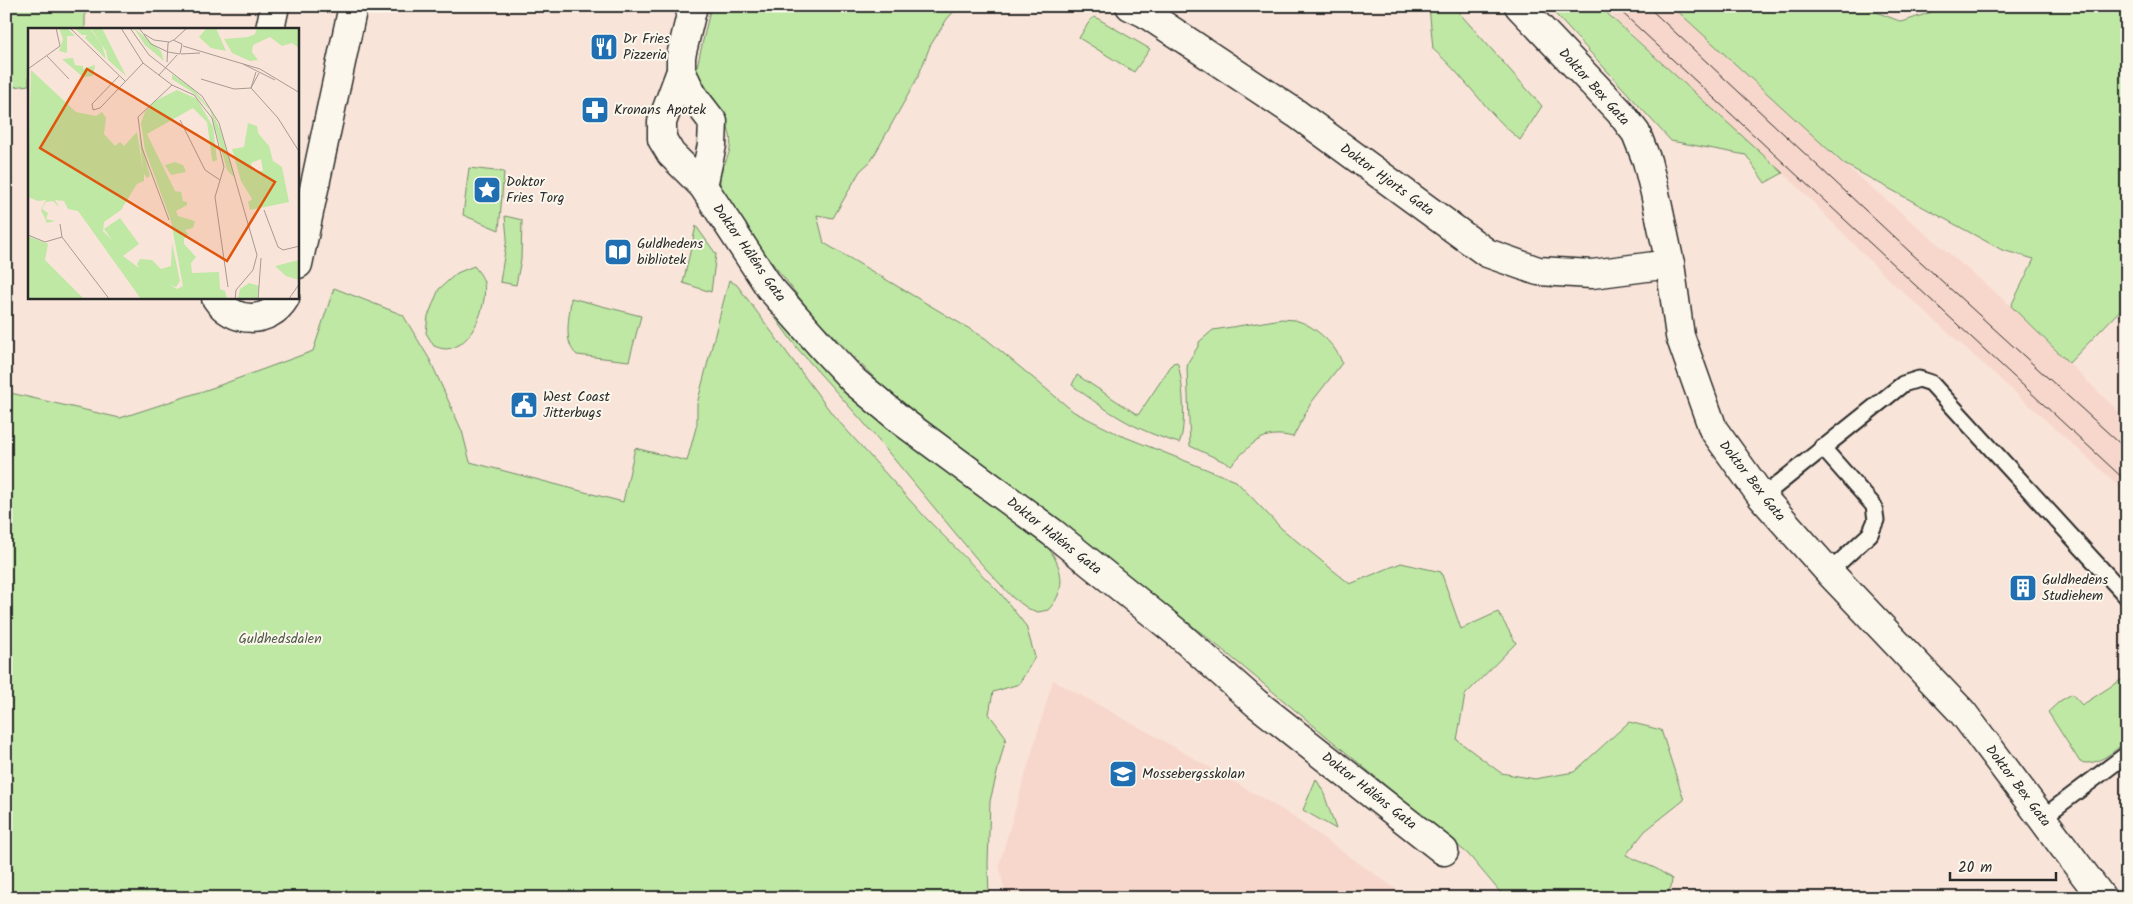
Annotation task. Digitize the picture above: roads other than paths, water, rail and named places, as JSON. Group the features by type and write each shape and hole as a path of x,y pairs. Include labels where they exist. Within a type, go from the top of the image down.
{"street":[{"path":"270,28 275,6"},
{"path":"299,259 353,6"},
{"name":"Doktor Håléns Gata","path":"693,6 681,56 681,71 662,122 662,139 678,162 703,186 770,288 855,382 903,422 1053,533 1176,632 1256,703 1444,851"},
{"name":"Doktor Hjorts Gata","path":"1130,6 1145,13 1297,114 1487,253 1538,271 1592,274 1670,264"},
{"name":"Doktor Bex Gata","path":"1520,6 1620,112 1636,133 1647,161 1670,264 1680,336 1713,430 1762,497 1829,572 1963,713 2102,898"},
{"path":"681,71 693,96 713,122 712,145 703,186"},
{"path":"217,299 223,307 232,313 252,319 263,317 272,312 284,299"}],"lane":[{"path":"1762,497 1903,384 1919,379 1932,383 2127,597"},
{"path":"1822,447 1874,506 1876,520 1870,534 1829,572"},
{"path":"2042,818 2127,754"}],"tram line":[{"path":"1615,6 2127,482"},
{"path":"1647,6 1910,252 2127,450"}],"place":[{"name":"Dr Fries Pizzeria","path":"604,47"},
{"name":"Kronans Apotek","path":"595,110"},
{"name":"Doktor Fries Torg","path":"487,190"},
{"name":"Guldhedens bibliotek","path":"618,252"},
{"name":"West Coast Jitterbugs","path":"524,405"},
{"name":"Guldhedens Studiehem","path":"2023,588"},
{"name":"Mossebergsskolan","path":"1123,774"}],"park label":[{"name":"Guldhedsdalen","path":"280,639"}]}
